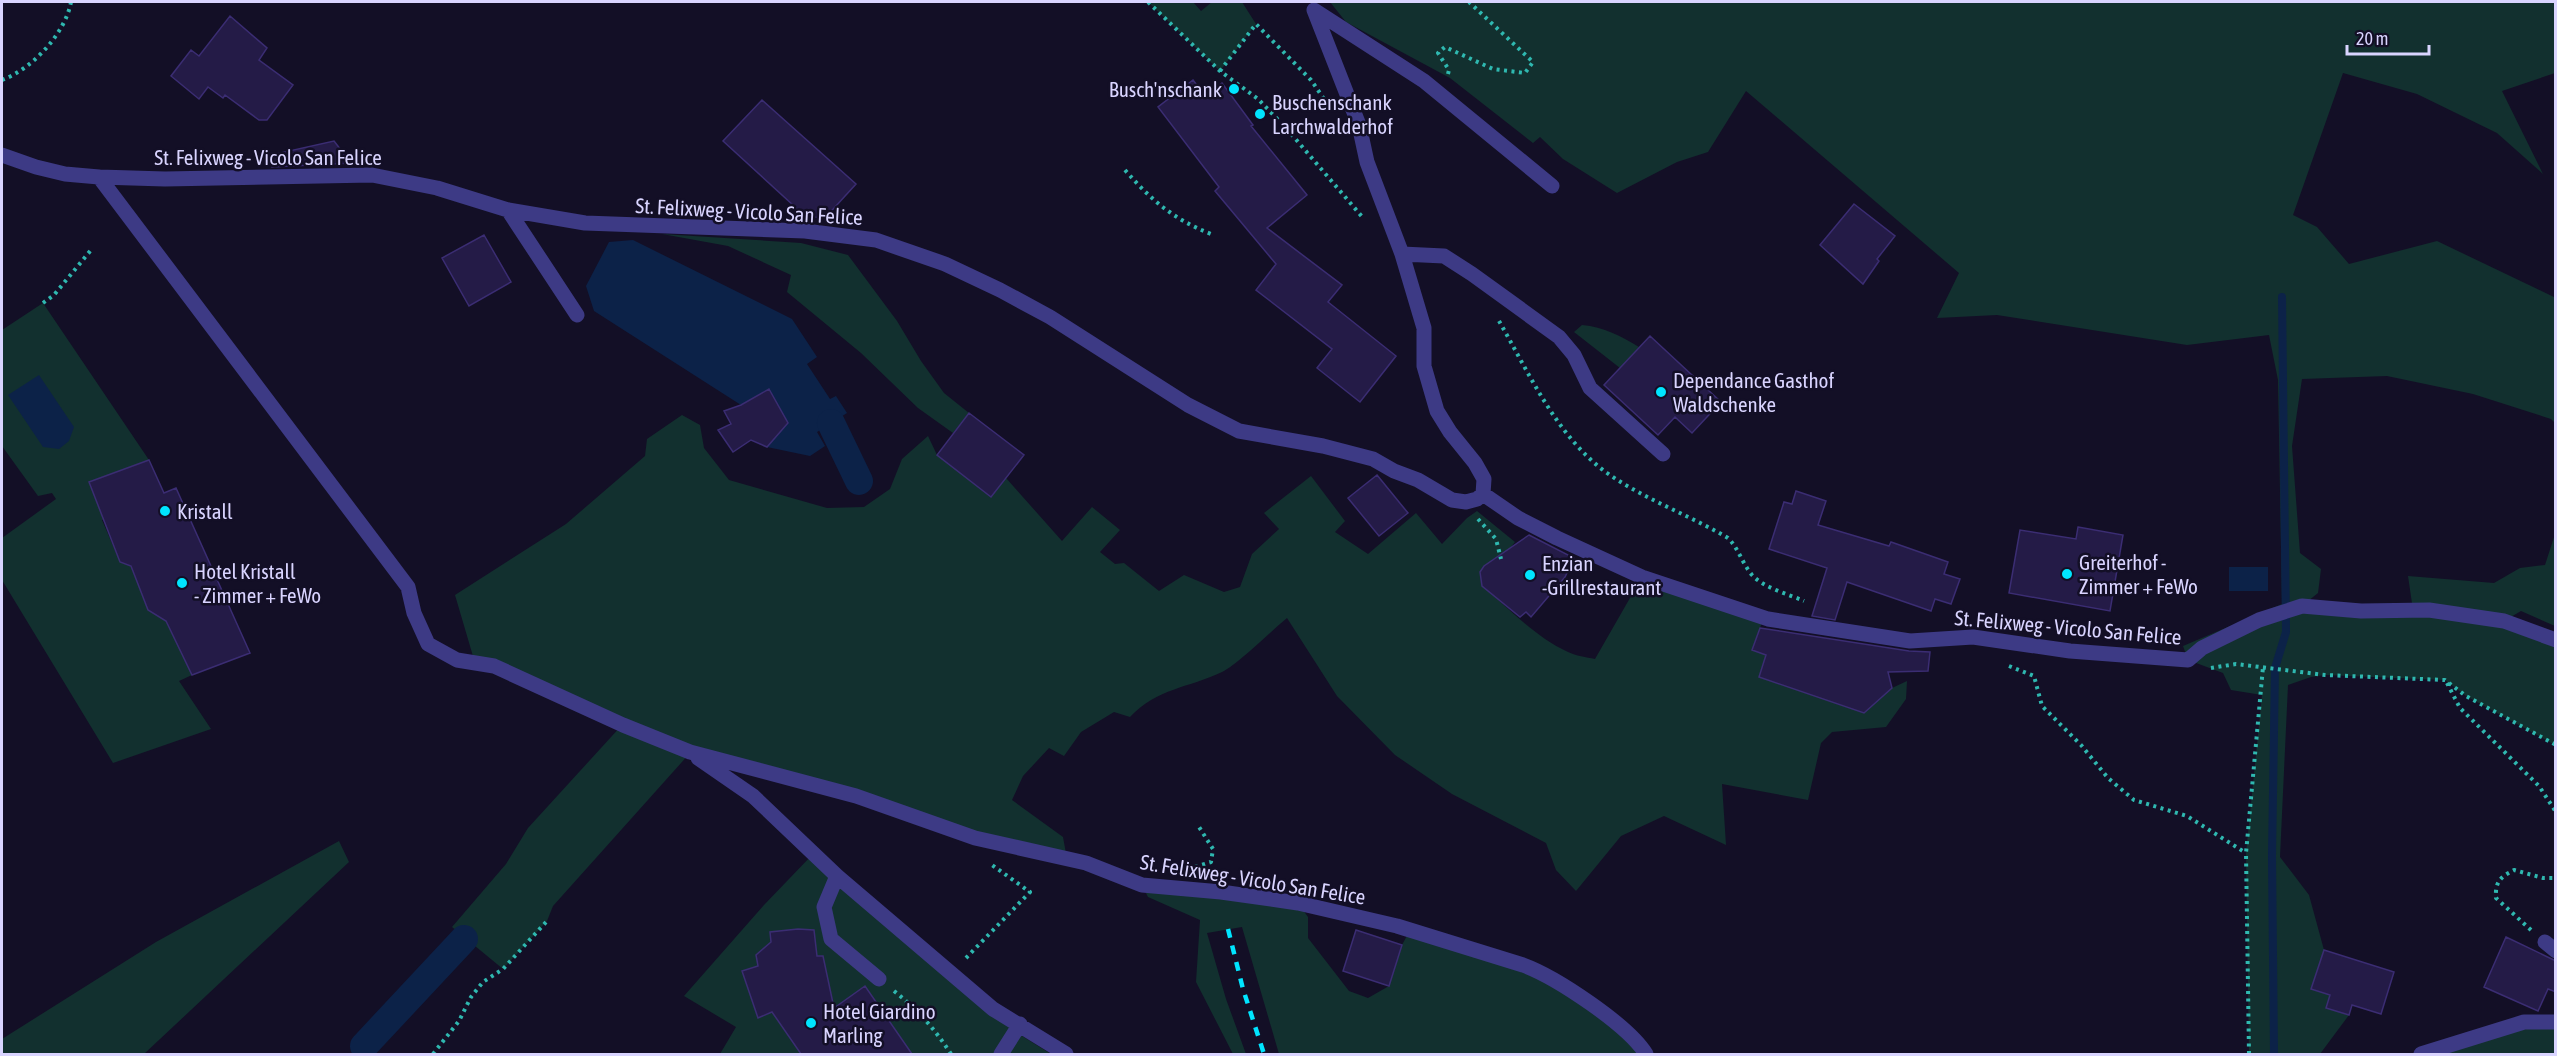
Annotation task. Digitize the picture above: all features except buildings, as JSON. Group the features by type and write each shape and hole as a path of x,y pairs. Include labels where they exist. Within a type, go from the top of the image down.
{"street":[{"path":"1466,502 1477,499 1483,494 1484,479 1437,411 1424,366 1425,328 1402,254 1367,162 1359,125 1314,10 1424,81 1552,186"},
{"name":"St. Felixweg - Vicolo San Felice","path":"2,155 55,172 99,177 165,179 372,175 437,188 508,210 585,223 814,231 876,240 945,264 1000,290 1050,317 1188,405 1239,431 1323,446 1373,459 1394,471 1418,480 1452,500 1466,502"},
{"name":"St. Felixweg - Vicolo San Felice","path":"99,177 408,587 414,613 428,644 457,660 494,666 690,753 856,796 975,838 1086,863 1142,885 1221,892 1298,903 1397,926 1505,959 1543,972 1564,985 1628,1034 1646,1054"},
{"path":"508,210 577,315"},
{"path":"1402,254 1444,256 1559,337 1574,356 1590,388 1663,454"},
{"name":"St. Felixweg - Vicolo San Felice","path":"1483,494 1518,518 1642,577 1768,619 1910,641 1973,637 2070,651 2188,660 2202,648 2259,620 2302,606 2361,611 2430,610 2504,621 2556,640"},
{"name":"St. Felixweg - Vicolo San Felice","path":"690,753 753,796 837,876 993,1009 1066,1054"},
{"path":"837,876 824,907 831,939 879,979"},
{"path":"2421,1054 2524,1022 2556,1022"},
{"path":"1001,1054 1020,1024"}],"path":[{"path":"2,80 12,77 48,45 64,23 71,2"},
{"path":"1148,2 1220,71 1258,99 1367,222"},
{"path":"1424,81 1434,78 1447,80 1449,70 1438,53 1445,47 1493,69 1525,73 1533,62 1469,2"},
{"path":"1220,71 1256,24 1311,80 1329,107"},
{"path":"1125,170 1147,196 1169,213 1211,234"},
{"path":"43,303 54,295 91,250"},
{"path":"1494,312 1551,410 1578,445 1607,472 1728,538 1735,545 1751,574 1761,582 1808,603"},
{"path":"1466,502 1471,512 1496,539 1501,559"},
{"path":"2188,660 2211,669 2236,664 2325,675 2445,680 2466,696 2556,745"},
{"path":"2005,665 2034,676 2043,706 2082,745 2108,778 2134,800 2187,816 2246,853"},
{"path":"2249,1054 2246,853 2264,667"},
{"path":"2445,680 2460,708 2539,786 2556,812"},
{"path":"1192,868 1211,862 1213,849 1199,827"},
{"path":"951,974 1030,892 983,859 975,838"},
{"path":"2550,946 2496,898 2495,886 2501,876 2514,870 2543,878 2556,878"},
{"path":"433,1054 459,1022 479,987 503,969 547,921"},
{"path":"879,979 911,1005 936,1031 951,1054"}],"green space":[{"path":"1148,2 1193,2 1201,11 1212,2 1242,2 1256,24 1220,71"},
{"path":"1330,2 2555,2 2555,73 2502,91 2543,174 2497,133 2417,94 2343,73 2293,215 2317,227 2349,264 2437,241 2556,298 2555,423 2551,419 2473,394 2387,376 2302,379 2292,446 2300,553 2321,569 2318,593 2303,605 2413,610 2408,576 2494,583 2520,568 2545,565 2556,531 2555,626 2521,611 2504,621 2555,640 2555,745 2466,696 2445,680 2325,675 2288,685 2280,857 2309,895 2324,950 2312,989 2330,995 2326,1008 2349,1015 2320,1054 2249,1054 2246,853 2262,695 2231,690 2223,673 2188,660 2183,646 2282,604 2278,380 2269,335 2187,345 1997,315 1937,318 1959,273 1746,91 1708,152 1677,162 1617,193 1563,159 1540,137 1533,143 1450,78 1346,22"},
{"path":"662,234 801,243 848,255 897,321 944,393 969,413 953,433 918,408 861,353 787,292 791,275 728,246"},
{"path":"43,303 149,460 90,482 105,519 102,520 120,562 131,566 148,610 166,621 192,675 179,681 211,729 113,763 2,580 2,538 56,499 52,493 38,496 2,446 2,330"},
{"path":"1582,325 1612,333 1639,347 1620,368 1574,332"},
{"path":"682,415 700,425 704,448 729,480 827,508 864,507 890,489 902,459 928,436 937,455 991,496 1006,478 1062,541 1092,507 1120,530 1100,552 1115,564 1124,563 1159,591 1184,575 1224,592 1240,587 1252,554 1279,529 1264,513 1311,476 1345,521 1335,532 1368,554 1416,513 1442,544 1477,511 1515,542 1499,562 1480,572 1482,586 1534,631 1571,653 1595,659 1642,577 1764,617 1752,650 1766,655 1759,677 1892,688 1907,681 1906,699 1886,727 1832,732 1821,743 1808,800 1722,784 1726,845 1664,816 1621,836 1576,891 1556,870 1546,843 1452,794 1395,755 1337,696 1287,618 1229,668 1162,694 1140,707 1130,717 1114,712 1081,732 1064,756 1049,748 1023,776 1012,800 1063,837 1067,859 690,753 553,906 547,921 503,969 452,927 506,864 528,828 622,725 475,663 455,595 566,524 645,456 647,439"},
{"path":"339,841 349,862 144,1054 2,1054 2,1039 156,942"},
{"path":"813,854 1014,1031 1051,1054 720,1054 736,1027 684,996 764,905"},
{"path":"1142,885 1298,903 1308,917 1308,938 1349,991 1368,998 1389,986 1402,945 1410,930 1543,972 1646,1054 1279,1054 1242,927 1207,933 1226,999 1246,1054 1233,1054 1196,982 1200,920 1148,897"},
{"path":"2555,1022 2555,1054 2421,1054"}],"water":[{"path":"633,240 792,319 817,357 807,364 830,399 836,396 847,413 817,432 825,446 810,456 767,447 788,423 769,390 741,405 594,311 586,286 609,242"},
{"path":"39,375 74,427 69,441 59,449 43,447 8,395"},
{"path":"2229,567 2268,567 2268,591 2229,591"}],"waterway":[{"path":"2274,1054 2272,856 2275,668 2286,632 2282,297"},
{"path":"831,423 859,481"},
{"path":"364,1046 464,939"}],"railway":[{"path":"1228,929 1243,989 1264,1054"}],"place":[{"name":"Busch'nschank","path":"1234,89"},
{"name":"Buschenschank Larchwalderhof","path":"1260,114"},
{"name":"Dependance Gasthof Waldschenke","path":"1661,392"},
{"name":"Kristall","path":"165,511"},
{"name":"Greiterhof - Zimmer + FeWo","path":"2067,574"},
{"name":"Enzian -Grillrestaurant","path":"1530,575"},
{"name":"Hotel Kristall - Zimmer + FeWo","path":"182,583"},
{"name":"Hotel Giardino Marling","path":"811,1023"}]}
